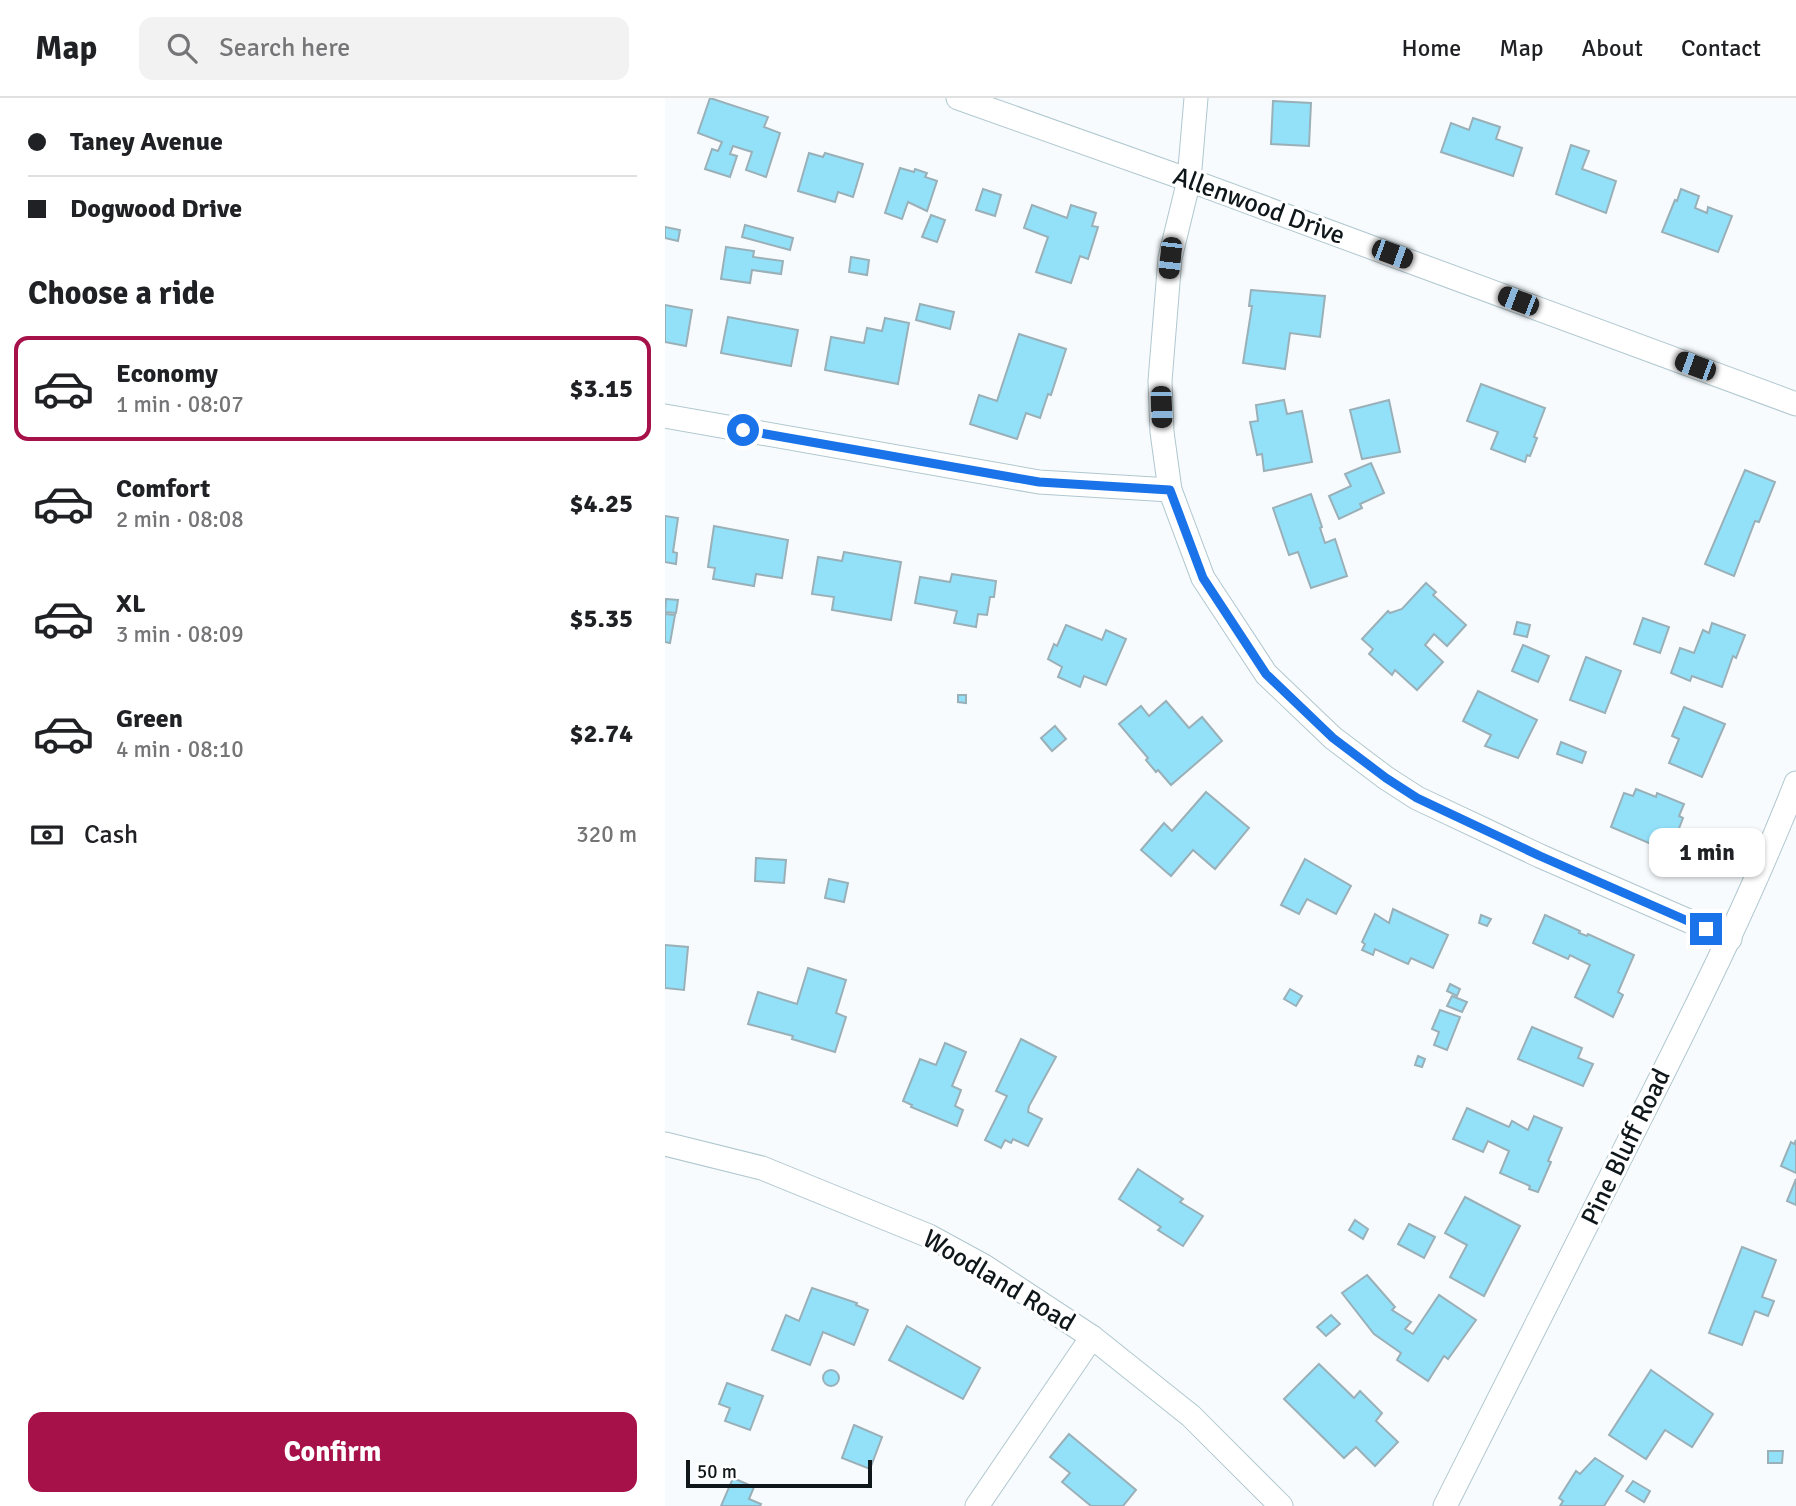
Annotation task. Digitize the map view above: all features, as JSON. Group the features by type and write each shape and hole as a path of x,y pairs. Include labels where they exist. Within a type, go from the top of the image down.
{"street":[{"name":"Allenwood Drive","path":"958,98 1189,180 1796,404"},
{"path":"1195,98 1189,180 1170,258 1161,356 1162,432 1170,490 1203,578 1266,674 1333,738 1386,778 1417,798 1540,856 1730,939"},
{"path":"665,416 1039,482 1170,490"},
{"name":"Pine Bluff Road","path":"1445,1506 1730,939 1770,850 1796,783"},
{"name":"Woodland Road","path":"665,1144 762,1168 929,1236 984,1266 1093,1337 1191,1416 1281,1506"},
{"path":"977,1506 1093,1337"}],"building":[{"path":"710,98 768,117 764,127 780,133 766,177 746,170 752,152 733,146 730,154 737,156 730,177 705,169 712,149 718,151 722,142 698,133"},
{"path":"1273,101 1311,103 1309,146 1271,144"},
{"path":"1473,118 1500,127 1496,139 1522,148 1513,176 1441,152 1451,123 1469,130"},
{"path":"1571,145 1589,151 1582,169 1616,181 1606,213 1556,194"},
{"path":"809,153 823,157 825,153 863,164 853,197 838,192 835,202 798,191"},
{"path":"900,168 927,173 925,177 937,181 927,211 908,202 902,219 885,213"},
{"path":"983,189 1001,195 995,216 976,210"},
{"path":"1681,189 1699,196 1695,208 1707,213 1708,207 1732,216 1718,252 1662,232"},
{"path":"1032,205 1067,218 1071,205 1096,213 1092,226 1098,227 1088,259 1080,256 1071,283 1036,272 1048,237 1024,228"},
{"path":"931,215 945,220 937,242 922,237"},
{"path":"745,225 793,238 790,250 742,237"},
{"path":"665,227 680,230 678,241 665,238"},
{"path":"726,247 754,251 753,257 783,261 781,274 752,270 750,283 721,279"},
{"path":"851,257 869,260 867,275 849,272"},
{"path":"1251,290 1325,296 1320,337 1290,333 1285,369 1243,363 1252,306 1249,306"},
{"path":"920,304 954,312 950,329 916,320"},
{"path":"665,305 692,310 686,346 665,342"},
{"path":"728,317 798,330 791,366 721,353"},
{"path":"885,318 909,323 898,384 825,370 831,337 864,343 867,328 882,331"},
{"path":"1019,334 1066,349 1051,395 1048,394 1040,418 1026,413 1017,439 970,424 979,395 997,401"},
{"path":"1481,384 1545,408 1534,437 1537,438 1525,462 1491,449 1498,432 1467,421"},
{"path":"1284,400 1287,414 1302,411 1312,462 1264,471 1262,454 1257,455 1250,422 1258,421 1256,405"},
{"path":"1389,400 1400,452 1362,459 1350,410"},
{"path":"1371,463 1384,493 1360,504 1362,508 1339,519 1329,496 1351,486 1345,474"},
{"path":"1745,470 1775,482 1759,522 1755,521 1734,576 1705,564"},
{"path":"1311,494 1325,543 1335,539 1347,576 1311,588 1298,552 1289,555 1273,508"},
{"path":"665,516 678,518 673,552 677,553 676,564 665,562"},
{"path":"714,526 788,540 782,578 756,574 754,586 713,579 715,568 708,567"},
{"path":"844,552 901,562 891,620 832,610 834,597 812,594 818,557 842,561"},
{"path":"952,574 996,581 994,597 990,597 987,615 978,614 976,627 954,623 957,611 915,603 920,577 950,582"},
{"path":"1426,583 1436,592 1433,595 1466,625 1447,646 1434,634 1425,645 1443,662 1417,690 1395,670 1392,675 1369,654 1373,649 1362,639 1388,611 1390,613 1402,609"},
{"path":"666,599 678,600 676,613 665,612"},
{"path":"665,614 675,615 670,643 665,642"},
{"path":"1643,618 1669,627 1660,653 1634,644"},
{"path":"1517,622 1530,625 1527,637 1514,634"},
{"path":"1712,623 1745,635 1736,658 1733,656 1722,687 1692,676 1690,681 1671,673 1680,648 1694,653 1703,630 1709,633"},
{"path":"1066,625 1102,640 1106,630 1126,639 1106,685 1084,676 1080,687 1058,677 1062,667 1048,659"},
{"path":"1523,645 1549,656 1538,682 1512,671"},
{"path":"1586,657 1621,671 1605,713 1570,700"},
{"path":"1478,691 1537,720 1518,758 1485,746 1491,735 1463,721"},
{"path":"958,695 966,695 966,703 958,702"},
{"path":"1166,701 1189,728 1202,717 1222,741 1171,785 1158,770 1156,772 1146,760 1148,758 1119,724 1141,706 1149,716"},
{"path":"1684,707 1725,724 1702,777 1669,763 1679,739 1672,736"},
{"path":"1055,726 1066,739 1052,751 1041,738"},
{"path":"1561,742 1586,752 1582,763 1557,754"},
{"path":"1636,789 1656,797 1657,793 1684,804 1679,816 1683,818 1670,852 1611,827 1624,793 1633,796"},
{"path":"1206,792 1249,828 1215,869 1193,850 1171,876 1141,850 1164,823 1172,831"},
{"path":"756,858 786,860 784,883 755,881"},
{"path":"1305,859 1351,886 1336,914 1307,899 1299,914 1281,905"},
{"path":"829,879 848,883 844,902 825,898"},
{"path":"1393,909 1448,935 1433,968 1411,958 1408,964 1375,949 1373,955 1362,950 1365,944 1362,942 1375,914 1389,923"},
{"path":"1481,915 1491,919 1487,926 1479,923"},
{"path":"1545,915 1580,931 1579,933 1588,934 1634,955 1618,992 1623,995 1613,1017 1575,997 1590,965 1570,955 1568,959 1533,943"},
{"path":"665,945 688,947 684,990 665,988"},
{"path":"808,968 846,980 836,1013 846,1017 835,1052 792,1039 793,1036 748,1024 758,992 797,1004"},
{"path":"1450,984 1460,989 1457,996 1447,991"},
{"path":"1290,989 1302,996 1296,1006 1284,999"},
{"path":"1452,996 1467,1002 1462,1012 1447,1006"},
{"path":"1440,1010 1460,1017 1447,1050 1434,1045 1439,1032 1432,1029"},
{"path":"1532,1027 1582,1048 1578,1058 1593,1064 1583,1086 1518,1059"},
{"path":"1021,1039 1056,1057 1029,1106 1028,1112 1042,1119 1028,1146 1013,1139 1011,1143 1005,1140 1001,1148 985,1140 1007,1096 996,1091"},
{"path":"945,1043 966,1052 952,1086 961,1090 955,1106 963,1110 957,1126 903,1101 920,1059 936,1065"},
{"path":"1418,1056 1425,1059 1422,1067 1415,1065"},
{"path":"1467,1108 1509,1127 1512,1121 1528,1130 1534,1116 1562,1128 1538,1192 1500,1173 1509,1151 1488,1141 1483,1152 1453,1139"},
{"path":"1796,1140 1796,1173 1781,1166 1791,1142 1794,1144"},
{"path":"1138,1169 1183,1199 1180,1202 1203,1216 1183,1246 1158,1230 1161,1227 1119,1199"},
{"path":"1796,1179 1796,1205 1787,1201"},
{"path":"1465,1197 1520,1226 1484,1296 1450,1277 1467,1245 1445,1233"},
{"path":"1355,1220 1368,1229 1363,1239 1349,1230"},
{"path":"1409,1224 1435,1237 1424,1258 1398,1244"},
{"path":"1742,1247 1776,1260 1762,1297 1774,1301 1768,1316 1755,1311 1742,1345 1709,1333"},
{"path":"1367,1275 1395,1307 1392,1310 1411,1322 1405,1329 1413,1334 1439,1295 1476,1320 1448,1359 1444,1356 1428,1381 1397,1360 1401,1353 1374,1334 1342,1293"},
{"path":"812,1288 857,1303 856,1305 868,1310 854,1345 823,1332 810,1365 772,1350 786,1315 799,1321"},
{"path":"1331,1315 1340,1324 1326,1336 1317,1327"},
{"path":"907,1326 980,1368 963,1399 889,1360"},
{"path":"1319,1364 1354,1398 1360,1391 1382,1413 1376,1421 1398,1442 1375,1466 1356,1447 1344,1458 1284,1399"},
{"path":"831,1370 837,1372 837,1384 831,1386 825,1384 823,1378 825,1372"},
{"path":"1651,1370 1713,1414 1692,1447 1665,1430 1646,1459 1609,1435"},
{"path":"727,1383 763,1396 750,1430 725,1421 730,1408 719,1404"},
{"path":"854,1425 882,1437 870,1469 842,1458"},
{"path":"1069,1434 1136,1490 1123,1506 1091,1506 1062,1482 1070,1473 1050,1457"},
{"path":"1768,1451 1783,1451 1782,1463 1768,1463"},
{"path":"1595,1458 1623,1476 1604,1506 1560,1506 1563,1501 1559,1498 1576,1471 1580,1474"},
{"path":"733,1478 754,1487 749,1499 761,1504 760,1506 721,1506"},
{"path":"1633,1481 1650,1491 1644,1502 1626,1491"}],"route":[{"path":"743,430 1039,482 1170,490 1203,578 1266,674 1333,738 1417,798 1706,929"}]}
